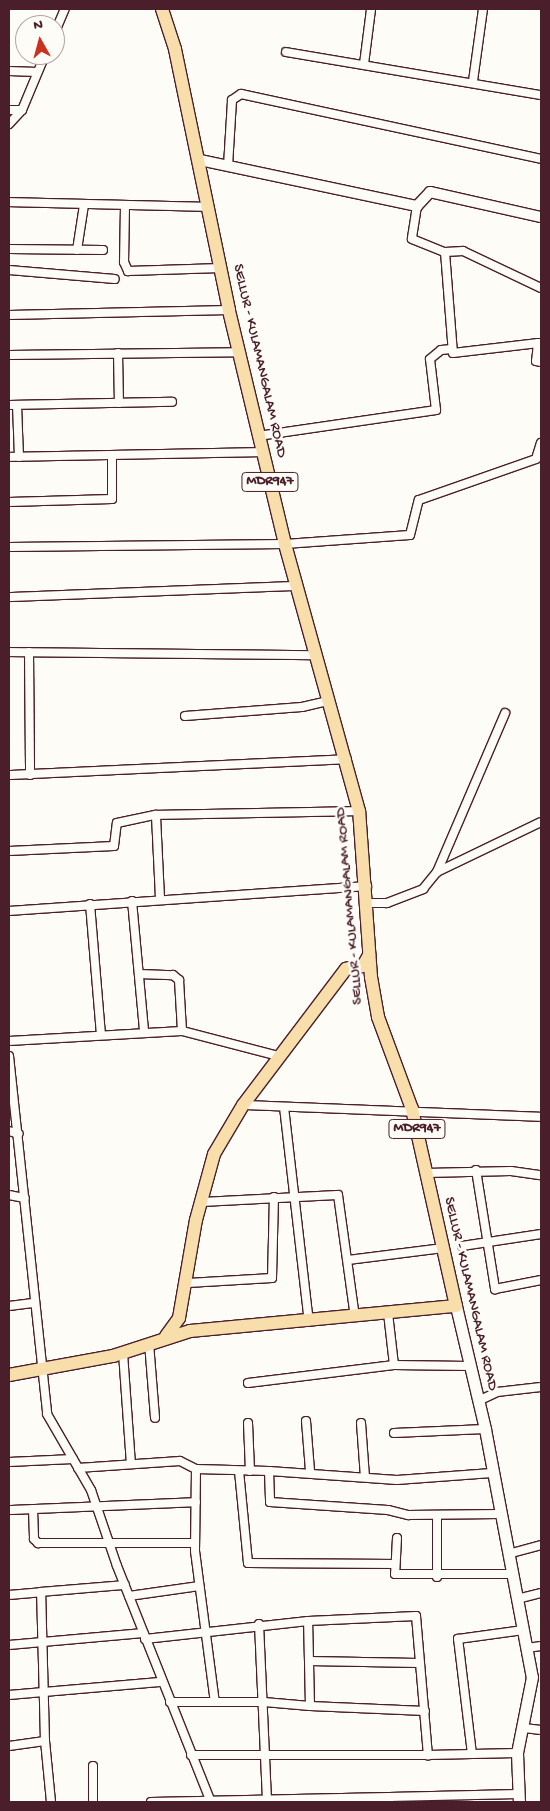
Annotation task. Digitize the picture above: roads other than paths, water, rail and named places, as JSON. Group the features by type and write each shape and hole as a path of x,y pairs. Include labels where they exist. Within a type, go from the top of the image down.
{"main road":[{"name":"SELLUR - KULAMANGALAM ROAD","path":"162,9 200,160 229,310 258,436 313,655 346,760 359,811 367,886 369,956 378,1017 412,1109 430,1173 443,1248 485,1429 499,1514 523,1630 537,1677 517,1753 519,1798"},
{"path":"166,1336 179,1318 188,1283 201,1202 214,1154 243,1105 278,1056 346,969 363,966 369,956"},
{"path":"9,1375 123,1352 166,1336 456,1306"}],"street":[{"path":"364,64 371,9"},
{"path":"473,81 483,9"},
{"path":"286,52 473,81 541,95"},
{"path":"9,124 22,110 41,65"},
{"path":"9,71 38,72"},
{"path":"228,166 232,100 241,94 541,159"},
{"path":"9,110 22,110"},
{"path":"200,160 417,206"},
{"path":"541,217 430,192 417,206 412,239 445,252 462,251 541,288"},
{"path":"10,202 208,207"},
{"path":"77,250 84,205"},
{"path":"125,206 124,262 128,270 221,268"},
{"path":"9,249 103,250"},
{"path":"445,252 453,353 538,343 536,361 541,362"},
{"path":"9,270 115,279"},
{"path":"9,315 229,310"},
{"path":"258,436 436,410 430,359 442,350 452,349"},
{"path":"9,355 239,352"},
{"path":"118,353 119,403"},
{"path":"19,457 13,405 172,402"},
{"path":"9,547 285,544 410,535 419,500 536,459 541,443"},
{"path":"9,457 112,457 262,452"},
{"path":"9,502 112,498 112,457"},
{"path":"9,597 296,586"},
{"path":"9,652 313,655"},
{"path":"29,652 30,775"},
{"path":"185,716 302,708 328,701"},
{"path":"367,903 387,903 423,889 437,872 505,713"},
{"path":"9,775 346,760"},
{"path":"9,851 114,846 118,823 156,815 359,811"},
{"path":"156,815 160,898"},
{"path":"437,872 541,822"},
{"path":"9,911 160,898 367,886"},
{"path":"132,901 144,1031"},
{"path":"90,904 101,1034"},
{"path":"139,974 173,974 179,980 182,1030"},
{"path":"9,1041 182,1030 278,1056"},
{"path":"9,1056 33,1303 43,1369 47,1414 97,1506 124,1585 210,1800"},
{"path":"243,1105 412,1109 541,1117"},
{"path":"284,1107 309,1322"},
{"path":"9,1131 18,1134"},
{"path":"476,1170 486,1243 495,1289 541,1280"},
{"path":"430,1173 476,1170 541,1175"},
{"path":"9,1195 24,1198"},
{"path":"201,1202 338,1195 355,1317"},
{"path":"188,1283 272,1278 274,1197"},
{"path":"462,1246 541,1234"},
{"path":"348,1260 443,1248"},
{"path":"9,1306 33,1303"},
{"path":"388,1313 394,1365"},
{"path":"148,1343 155,1418"},
{"path":"123,1352 131,1464"},
{"path":"248,1383 394,1365 469,1366"},
{"path":"478,1401 497,1392 541,1387"},
{"path":"306,1420 310,1471"},
{"path":"248,1423 250,1471"},
{"path":"360,1423 365,1477"},
{"path":"394,1433 485,1429"},
{"path":"9,1462 73,1459"},
{"path":"78,1468 180,1461 196,1469 269,1472 310,1471 397,1480 492,1473"},
{"path":"196,1469 195,1543 215,1702"},
{"path":"239,1470 248,1563 395,1564"},
{"path":"269,1472 270,1502 437,1515 499,1514"},
{"path":"9,1510 196,1502"},
{"path":"34,1509 35,1542 195,1543"},
{"path":"436,1577 437,1515"},
{"path":"397,1538 395,1574 436,1577 512,1574"},
{"path":"508,1554 541,1545"},
{"path":"9,1595 124,1585"},
{"path":"129,1596 200,1586"},
{"path":"41,1592 45,1741 51,1802"},
{"path":"517,1599 541,1592"},
{"path":"9,1645 144,1636 308,1620 416,1616 418,1662 425,1711 428,1755"},
{"path":"308,1620 310,1706"},
{"path":"259,1624 267,1753 267,1798"},
{"path":"472,1754 458,1639 523,1630"},
{"path":"527,1648 541,1646"},
{"path":"309,1661 418,1662"},
{"path":"9,1695 162,1682"},
{"path":"170,1702 264,1702 425,1711"},
{"path":"524,1728 541,1730"},
{"path":"9,1746 45,1741"},
{"path":"191,1756 267,1753 428,1755 517,1753"},
{"path":"92,1802 94,1766"},
{"path":"151,1802 267,1798 389,1800 519,1798"}]}
